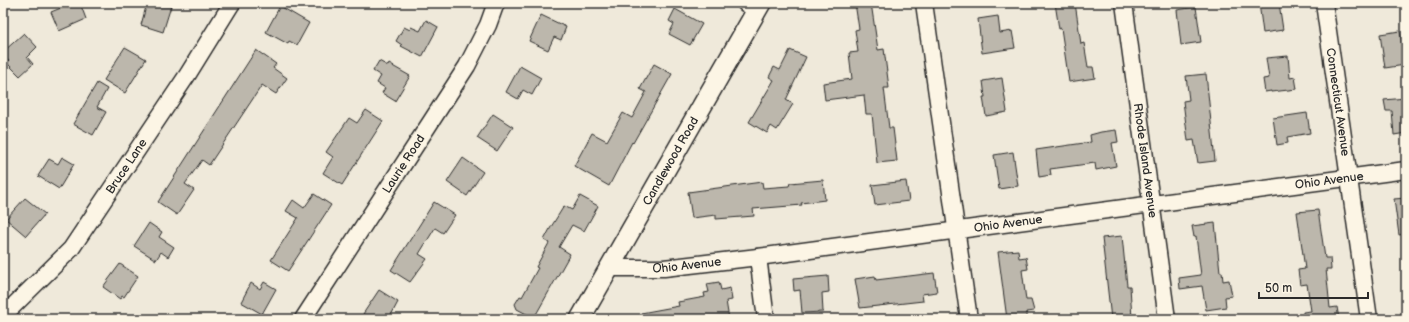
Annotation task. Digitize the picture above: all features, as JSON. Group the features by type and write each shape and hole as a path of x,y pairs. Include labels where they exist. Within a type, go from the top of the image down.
{"street":[{"name":"Bruce Lane","path":"3,316 71,249 184,80 232,3"},
{"name":"Laurie Road","path":"303,319 467,66 488,24 496,3"},
{"path":"924,3 969,319"},
{"name":"Rhode Island Avenue","path":"1124,3 1168,319"},
{"name":"Connecticut Avenue","path":"1324,3 1369,319"},
{"name":"Candlewood Road","path":"580,319 610,268 754,5"},
{"name":"Ohio Avenue","path":"610,268 664,268 758,257 1151,203 1406,170"},
{"path":"758,257 766,319"}],"building":[{"path":"73,3 80,3 86,19 59,31 51,12"},
{"path":"147,3 172,3 163,32 141,25"},
{"path":"855,3 871,3 878,50 884,49 889,88 884,88 889,128 893,128 897,161 877,163 872,114 866,114 864,95 825,100 823,83 852,79 849,53 858,52 855,30 859,29"},
{"path":"1055,3 1075,3 1081,44 1084,43 1088,67 1093,67 1095,78 1069,82 1061,28 1059,29"},
{"path":"1259,3 1279,3 1283,30 1263,33"},
{"path":"280,6 309,23 297,45 289,41 288,44 266,32"},
{"path":"1196,7 1201,42 1181,45 1177,10"},
{"path":"675,9 702,24 690,45 669,34 674,24 669,21"},
{"path":"541,15 566,27 561,40 554,37 548,50 529,41"},
{"path":"998,16 1000,33 1012,31 1015,48 982,53 978,19"},
{"path":"426,20 438,27 422,57 401,46 402,45 396,41 404,27 410,30 411,27 420,31"},
{"path":"1400,31 1402,43 1406,43 1406,57 1404,57 1405,65 1385,68 1380,34"},
{"path":"24,33 37,47 27,57 33,64 20,76 7,63 9,61 3,55 3,52"},
{"path":"125,47 146,59 125,93 104,80"},
{"path":"256,50 276,64 273,68 287,78 276,94 262,85 209,165 202,160 185,184 194,190 177,215 158,202"},
{"path":"790,50 806,57 786,100 793,104 777,130 771,126 767,133 749,122 774,80 769,77 774,67 780,70"},
{"path":"1288,56 1290,78 1295,77 1297,89 1265,92 1263,79 1269,78 1266,58"},
{"path":"379,61 388,66 389,64 410,76 395,101 382,93 385,88 377,83 381,76 373,71"},
{"path":"654,64 672,74 633,143 632,142 609,186 574,166 592,133 607,141 623,113 632,118 646,92 640,89"},
{"path":"520,66 541,78 532,95 523,90 518,99 506,92"},
{"path":"1206,74 1215,161 1198,163 1194,140 1188,141 1183,101 1189,100 1186,76"},
{"path":"1002,78 1007,112 986,116 983,97 985,97 983,81"},
{"path":"97,83 107,89 97,107 106,112 93,135 73,124"},
{"path":"1406,98 1406,133 1394,135 1392,111 1386,111 1384,100"},
{"path":"366,110 383,121 342,185 323,173 333,157 326,152 349,118 357,123"},
{"path":"1307,113 1310,133 1287,137 1288,143 1277,145 1273,118"},
{"path":"493,114 513,127 497,151 477,138"},
{"path":"1116,130 1118,142 1112,143 1116,166 1096,170 1095,163 1050,169 1051,175 1039,177 1036,150 1091,142 1090,135"},
{"path":"1013,152 1018,186 999,189 994,155"},
{"path":"62,157 74,164 59,189 38,176 49,159 58,164"},
{"path":"463,158 483,172 467,196 447,182"},
{"path":"823,180 825,200 801,203 802,205 753,209 754,216 716,219 716,215 692,218 688,192 762,182 763,188 789,186 790,183"},
{"path":"906,181 909,201 875,205 872,185"},
{"path":"314,194 331,205 288,271 271,260 298,218 286,211 293,200 304,208"},
{"path":"580,196 598,206 584,231 572,225 559,247 570,254 534,318 517,309 515,304 520,296 522,297 538,268 536,267 549,243 544,240 551,227 564,206 572,210"},
{"path":"25,198 45,214 26,236 6,219"},
{"path":"1406,198 1406,234 1399,235 1394,199"},
{"path":"434,202 455,215 443,233 435,228 419,254 427,259 410,282 391,270"},
{"path":"1318,210 1325,258 1330,258 1331,269 1326,269 1330,308 1337,307 1339,319 1303,319 1303,312 1311,311 1307,284 1300,285 1298,270 1305,269 1297,212"},
{"path":"149,223 162,232 159,237 174,247 168,257 161,252 156,260 134,246"},
{"path":"1215,223 1220,272 1222,272 1223,281 1229,280 1232,296 1225,297 1226,307 1206,310 1202,286 1180,289 1179,278 1201,275 1196,236 1194,237 1192,226"},
{"path":"1122,236 1127,286 1130,286 1132,319 1111,319 1102,238"},
{"path":"1018,250 1019,258 1026,257 1028,269 1022,270 1026,300 1031,300 1034,311 1026,312 1028,319 1007,319 998,252"},
{"path":"120,264 138,276 124,297 122,296 120,299 103,287"},
{"path":"934,273 937,292 922,294 923,301 860,308 855,279 875,276 876,280"},
{"path":"828,276 829,292 822,293 823,312 802,313 800,290 794,291 793,279"},
{"path":"264,282 276,289 262,314 241,302 251,283 260,289"},
{"path":"719,282 721,290 730,288 732,300 726,301 729,319 642,319 641,313 679,306 678,302 705,297 704,293 709,292 707,284"},
{"path":"379,290 398,302 389,319 371,319 363,314"}]}
